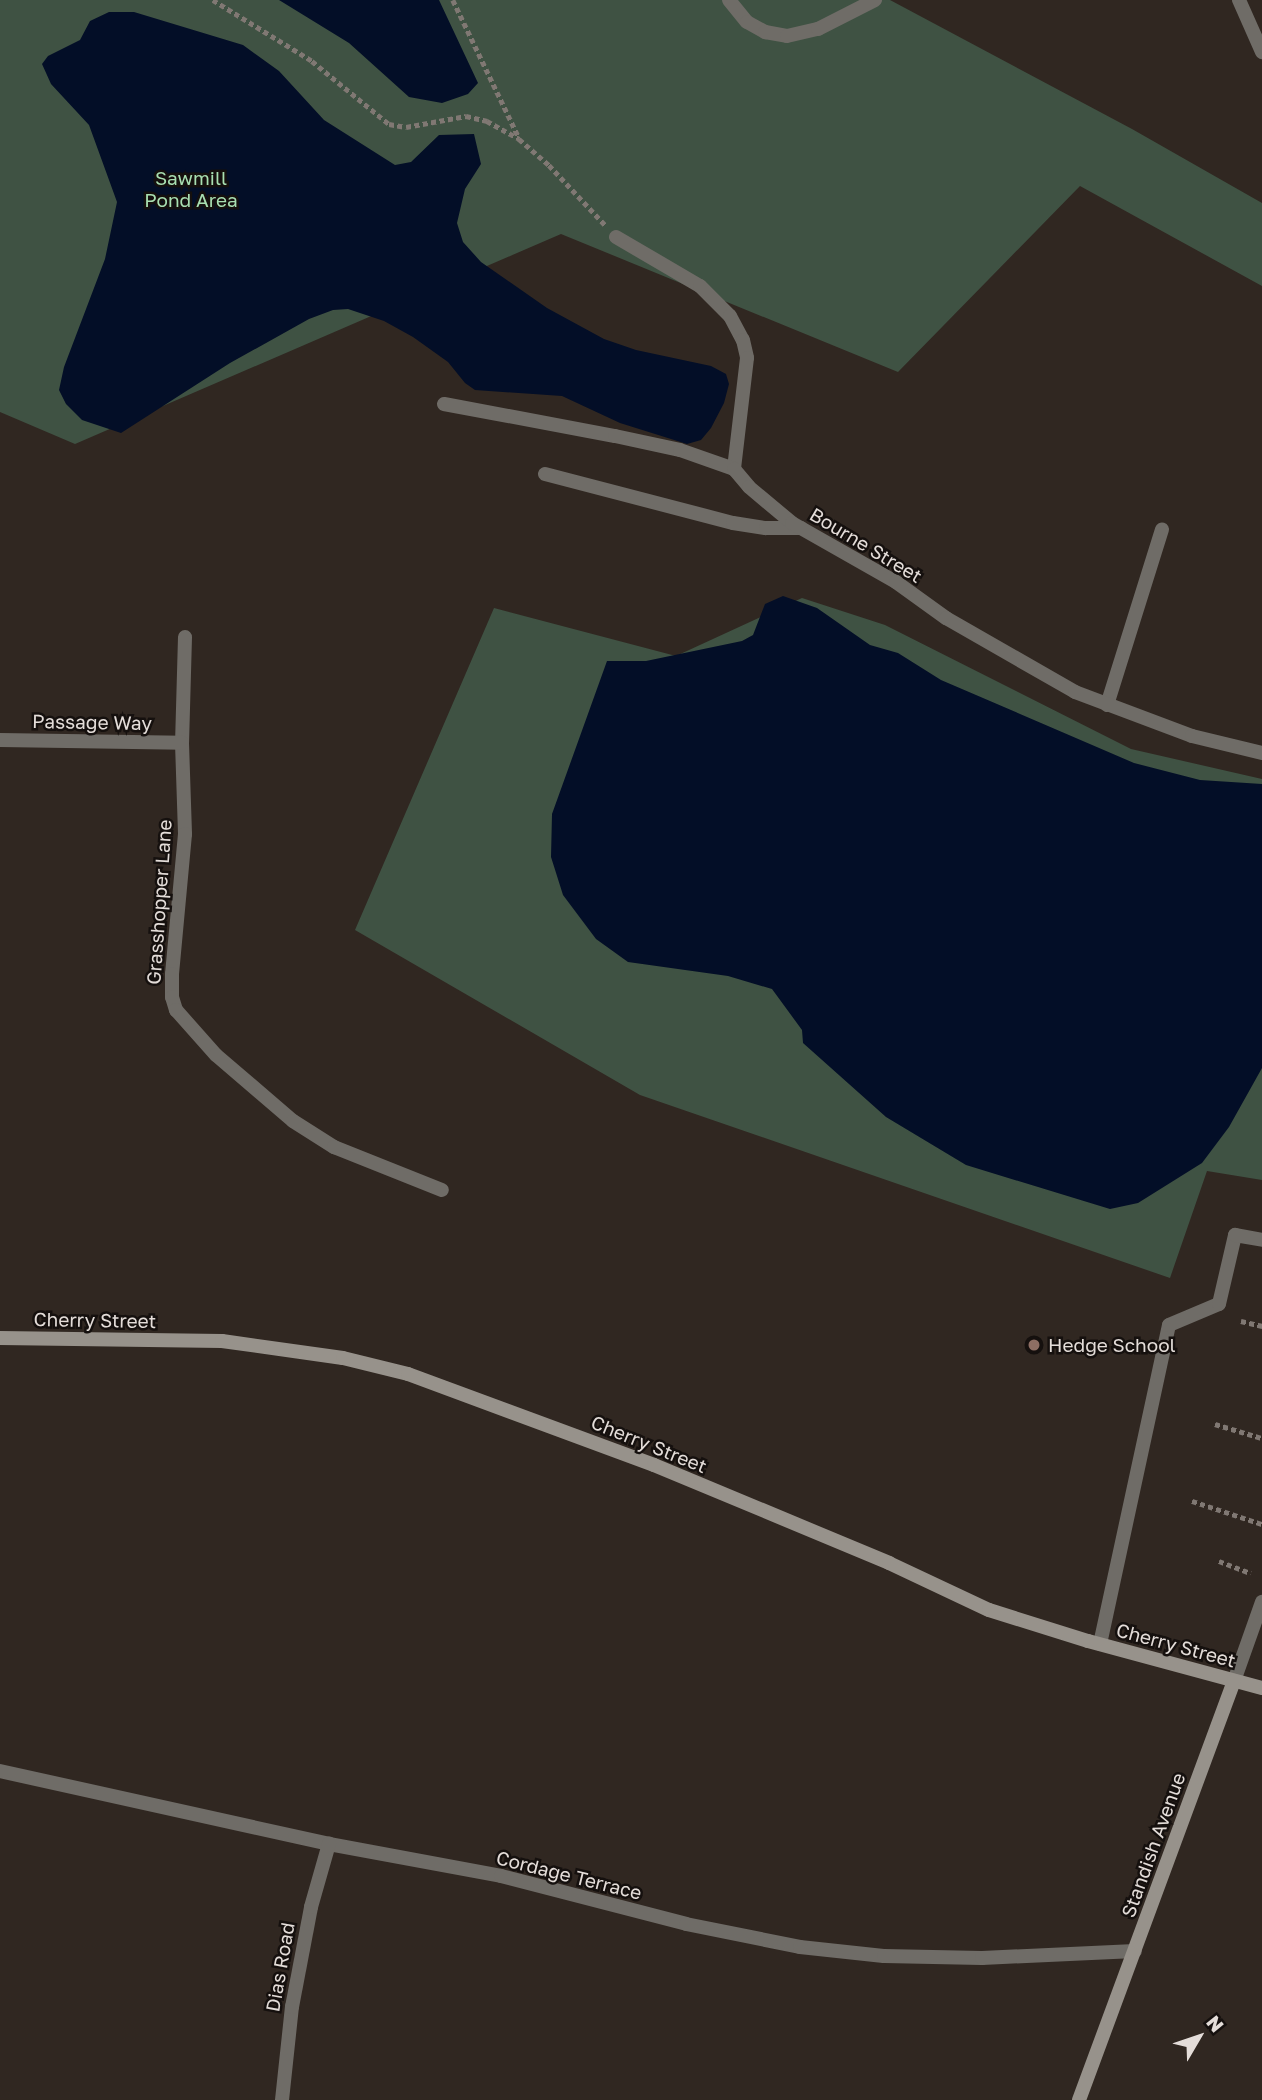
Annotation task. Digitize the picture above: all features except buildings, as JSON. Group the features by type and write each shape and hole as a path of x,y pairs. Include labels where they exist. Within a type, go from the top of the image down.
{"main road":[{"name":"Cherry Street","path":"0,1338 222,1341 343,1358 408,1374 654,1465 889,1563 989,1610 1100,1644 1262,1688"},
{"name":"Standish Avenue","path":"1079,2100 1234,1681"}],"street":[{"path":"729,0 747,22 765,32 787,36 818,29 875,0"},
{"path":"1239,0 1262,52"},
{"path":"616,237 699,286 730,316 743,340 747,358 734,470"},
{"name":"Bourne Street","path":"443,404 628,438 680,450 734,470 749,487 801,528 896,582 946,618 1031,668 1107,705 1192,736 1262,753"},
{"path":"545,474 733,523 766,528 801,528"},
{"path":"1107,705 1162,529"},
{"name":"Grasshopper Lane","path":"185,638 182,743 185,834 172,974 172,997 177,1010 216,1055 293,1121 334,1147 442,1190"},
{"name":"Passage Way","path":"0,740 182,743"},
{"path":"1100,1644 1152,1415 1168,1325 1219,1304 1235,1236 1262,1240"},
{"name":"Standish Avenue","path":"1234,1681 1262,1602"},
{"name":"Cordage Terrace","path":"0,1771 329,1844 501,1876 685,1924 800,1947 884,1956 982,1958 1135,1951"},
{"name":"Dias Road","path":"282,2100 294,1994 310,1907 329,1844"}],"path":[{"path":"213,0 312,61 389,124 406,127 466,116 487,121 519,139 550,165 616,237"},
{"path":"453,0 519,139"},
{"path":"1241,1321 1262,1326"},
{"path":"1215,1424 1262,1438"},
{"path":"1192,1501 1262,1524"},
{"path":"1219,1561 1251,1573"}],"green space":[{"name":"Sawmill Pond Area","path":"0,0 890,0 1132,129 1262,203 1262,286 1080,186 898,372 561,234 75,444 0,412"},
{"path":"802,598 885,625 1131,749 1262,779 1262,1180 1207,1171 1170,1278 640,1095 355,930 494,608 676,656"}],"water":[{"path":"279,0 439,0 478,83 468,94 442,103 409,97 349,43"},
{"path":"109,12 134,12 243,45 279,71 324,120 395,165 411,162 439,135 474,134 481,164 465,189 457,223 463,242 481,262 547,308 604,339 636,350 711,366 726,374 729,384 724,403 711,428 701,440 687,444 620,423 562,396 475,390 465,383 448,362 413,337 384,321 348,309 333,310 309,319 230,363 121,433 82,420 66,404 59,390 64,367 105,259 117,202 89,125 51,84 42,64 48,56 80,40 90,21"},
{"path":"783,596 817,608 870,645 898,653 941,680 1134,763 1200,780 1262,784 1262,1068 1229,1127 1202,1163 1138,1203 1110,1209 966,1165 886,1117 803,1043 802,1030 772,989 728,976 628,962 596,939 563,895 551,857 552,814 607,661 646,661 742,641 753,635 765,604"}],"place":[{"name":"Hedge School","path":"1034,1345"}]}
